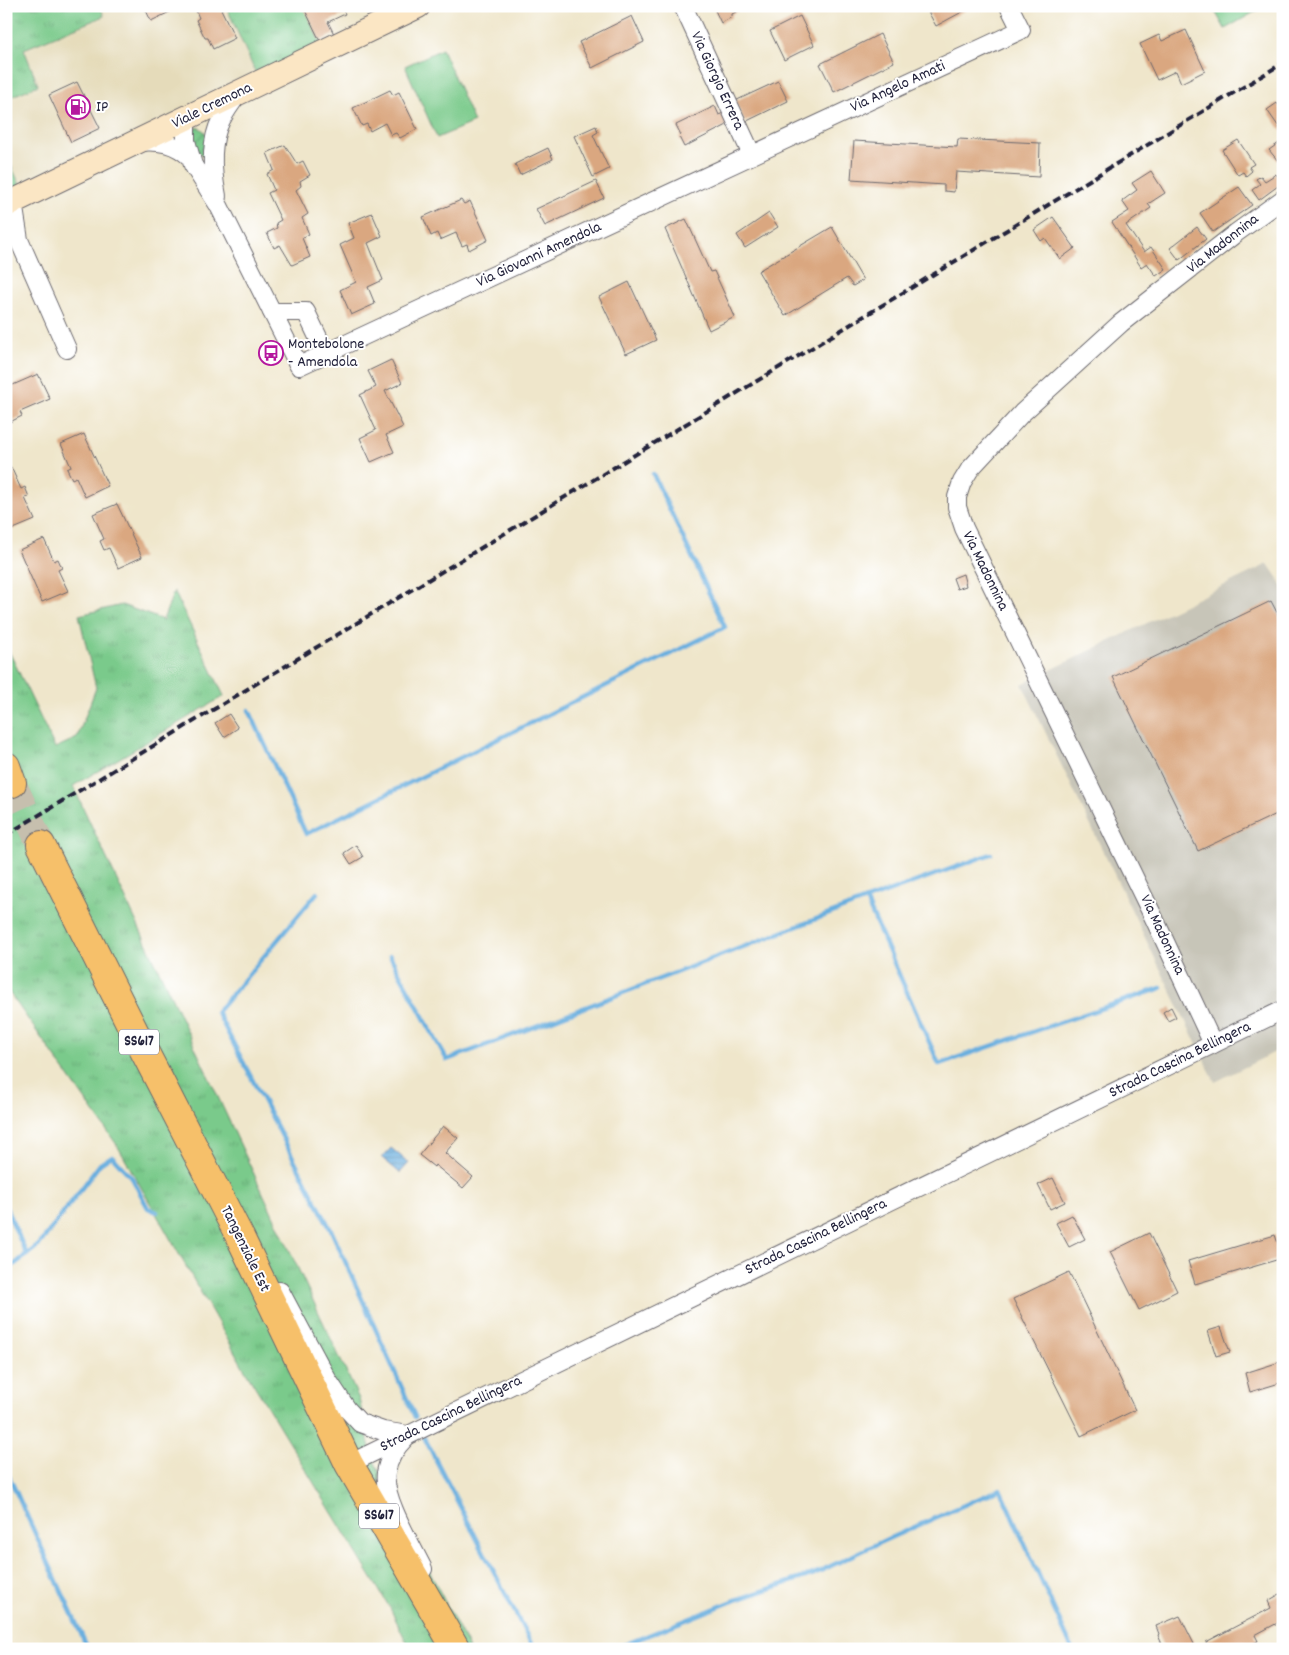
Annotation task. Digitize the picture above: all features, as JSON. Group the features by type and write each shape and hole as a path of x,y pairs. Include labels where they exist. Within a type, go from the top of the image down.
{"main road":[{"name":"Viale Cremona","path":"10,204 418,6"},
{"name":"Tangenziale Est","path":"41,845 137,1038 240,1237 349,1464 456,1649"}],"street":[{"name":"Via Giorgio Errera","path":"683,6 752,155"},
{"name":"Via Angelo Amati","path":"752,155 1021,30 1008,6"},
{"name":"Via Giovanni Amendola","path":"219,206 213,177 215,136 221,120 240,92"},
{"name":"Via Giovanni Amendola","path":"189,118 186,141 193,165 219,206 299,366 752,155"},
{"path":"189,118 207,128 215,136"},
{"name":"Via Giovanni Amendola","path":"136,142 152,140 170,144 184,151 191,158"},
{"name":"Via Madonnina","path":"1213,1044 1152,914 964,528 957,508 957,497 962,482 970,469 1022,413 1121,323 1236,233 1283,199"},
{"path":"10,204 19,240 67,349"},
{"path":"272,312 306,312 326,354"},
{"name":"Strada Cascina Bellingera","path":"349,1464 1283,1010"},
{"path":"240,1237 269,1266 282,1295 327,1379 346,1409 360,1423 383,1431 408,1435"},
{"path":"408,1435 394,1450 386,1474 388,1498 434,1592 440,1620"}],"shaded area":[{"path":"100,6 226,6 257,76 22,189 6,155 6,99 38,85 24,49 104,16"},
{"path":"1268,564 1283,586 1283,1048 1215,1082 1022,684"}],"green space":[{"path":"6,6 100,6 104,16 24,49 38,85 6,99"},
{"path":"226,6 303,6 322,46 257,76"},
{"path":"1212,6 1265,6 1225,29"},
{"path":"442,49 474,122 437,138 405,66"},
{"path":"198,127 207,136 206,156 199,152 195,146 194,129"},
{"path":"6,155 22,189 6,195"},
{"path":"174,591 224,696 73,786 359,1399 372,1457 469,1649 410,1649 390,1608 245,1370 117,1145 6,988 6,645 55,748 77,738 96,688 79,615 122,605 163,620"}],"water":[{"path":"391,1148 409,1163 400,1173 382,1158"}],"building":[{"path":"144,6 182,6 151,21"},
{"path":"194,6 223,6 224,8 221,9 235,38 213,49 196,20 199,18"},
{"path":"303,6 341,6 345,14 328,22 334,34 320,41"},
{"path":"713,6 740,6 741,9 721,23"},
{"path":"925,6 973,6 936,26"},
{"path":"632,16 644,42 592,68 579,42"},
{"path":"800,16 814,45 784,60 770,31"},
{"path":"1186,30 1205,71 1181,83 1176,71 1157,80 1140,44 1159,35 1162,41"},
{"path":"880,34 894,62 834,92 820,64"},
{"path":"778,81 788,101 745,122 735,101"},
{"path":"77,82 100,128 71,142 49,95"},
{"path":"390,90 393,95 399,92 417,129 400,138 396,133 391,135 385,123 370,131 367,124 362,126 353,108"},
{"path":"1277,103 1283,112 1283,133 1267,110"},
{"path":"715,106 719,115 725,112 731,123 684,147 676,125"},
{"path":"596,126 598,132 593,135 609,169 593,177 574,136"},
{"path":"958,139 1040,143 1039,177 956,172 954,192 944,191 944,185 851,179 854,141 957,147"},
{"path":"1238,140 1254,164 1249,167 1252,171 1246,176 1243,172 1238,175 1222,150"},
{"path":"1279,143 1283,147 1283,167 1269,150"},
{"path":"285,145 297,164 303,161 310,175 300,181 301,186 296,190 308,214 302,218 309,234 302,238 310,257 292,265 280,245 274,248 267,233 277,228 276,223 281,220 268,193 274,190 267,174 274,170 267,153"},
{"path":"548,148 553,159 520,175 515,164"},
{"path":"1151,171 1165,193 1148,204 1151,208 1126,225 1144,252 1151,247 1166,269 1156,276 1147,263 1141,267 1112,222 1129,211 1122,201 1137,190 1132,183"},
{"path":"1276,174 1282,183 1259,200 1252,190 1260,184 1256,179 1261,176 1265,181"},
{"path":"596,181 604,198 545,226 536,209"},
{"path":"1239,187 1252,205 1213,232 1200,213"},
{"path":"461,200 464,204 470,201 488,240 469,250 467,244 462,246 456,233 440,240 437,233 431,236 423,217"},
{"path":"372,213 382,236 368,243 383,280 368,287 375,304 351,315 340,290 356,282 340,245 354,238 348,223"},
{"path":"769,213 778,227 745,248 737,235"},
{"path":"1053,217 1075,248 1060,259 1045,238 1041,241 1034,230"},
{"path":"686,219 710,272 714,271 735,317 709,330 665,229"},
{"path":"832,227 863,280 853,286 847,278 785,316 758,271"},
{"path":"1197,227 1206,239 1179,260 1170,248"},
{"path":"629,282 656,340 626,354 599,297"},
{"path":"391,360 402,383 385,391 403,427 386,435 394,452 371,462 360,438 376,430 360,395 376,387 368,371"},
{"path":"38,374 50,399 20,412 22,416 6,424 6,388"},
{"path":"84,434 108,486 85,497 76,477 72,479 67,469 71,467 61,444"},
{"path":"11,467 21,489 25,487 29,497 25,498 35,520 11,530 6,520 6,469"},
{"path":"117,504 142,557 118,568 109,548 104,550 100,541 104,539 93,514"},
{"path":"44,539 54,561 58,559 62,568 58,570 68,591 42,602 19,550"},
{"path":"963,574 966,586 957,589 953,578"},
{"path":"1271,601 1283,624 1283,811 1198,851 1113,677"},
{"path":"229,714 238,728 224,737 215,723"},
{"path":"356,845 363,857 351,864 344,853"},
{"path":"1171,1007 1176,1017 1168,1021 1163,1012"},
{"path":"443,1126 458,1138 445,1153 473,1177 463,1188 435,1165 434,1167 419,1155"},
{"path":"1053,1178 1065,1202 1050,1209 1038,1185"},
{"path":"1072,1215 1085,1239 1069,1247 1056,1223"},
{"path":"1149,1233 1177,1291 1139,1310 1110,1252"},
{"path":"1275,1235 1283,1258 1195,1284 1188,1261"},
{"path":"1069,1272 1135,1410 1081,1436 1013,1299"},
{"path":"1221,1327 1230,1352 1216,1356 1208,1331"},
{"path":"1283,1361 1283,1382 1250,1392 1245,1373"},
{"path":"1280,1594 1283,1599 1283,1620 1255,1635 1258,1641 1244,1649 1208,1649 1206,1642 1271,1608 1268,1601"},
{"path":"1180,1616 1194,1644 1182,1649 1164,1649 1156,1626"}],"waterway":[{"path":"249,710 306,834 725,627 653,474"},
{"path":"390,956 447,1060 991,854"},
{"path":"317,893 217,1012 331,1230 415,1417"},
{"path":"866,900 939,1064 1161,988"},
{"path":"6,1271 39,1245 100,1164 112,1156 132,1178 148,1208 157,1212"},
{"path":"6,1208 27,1255"},
{"path":"424,1437 534,1649"},
{"path":"6,1470 88,1649"},
{"path":"614,1649 733,1601 814,1574 1000,1489 1072,1649"}],"tunnel":[{"path":"12,783 41,845"}],"railway":[{"path":"6,835 1283,63"}],"place":[{"name":"IP","path":"78,107"},
{"name":"Montebolone - Amendola","path":"271,353"}]}
